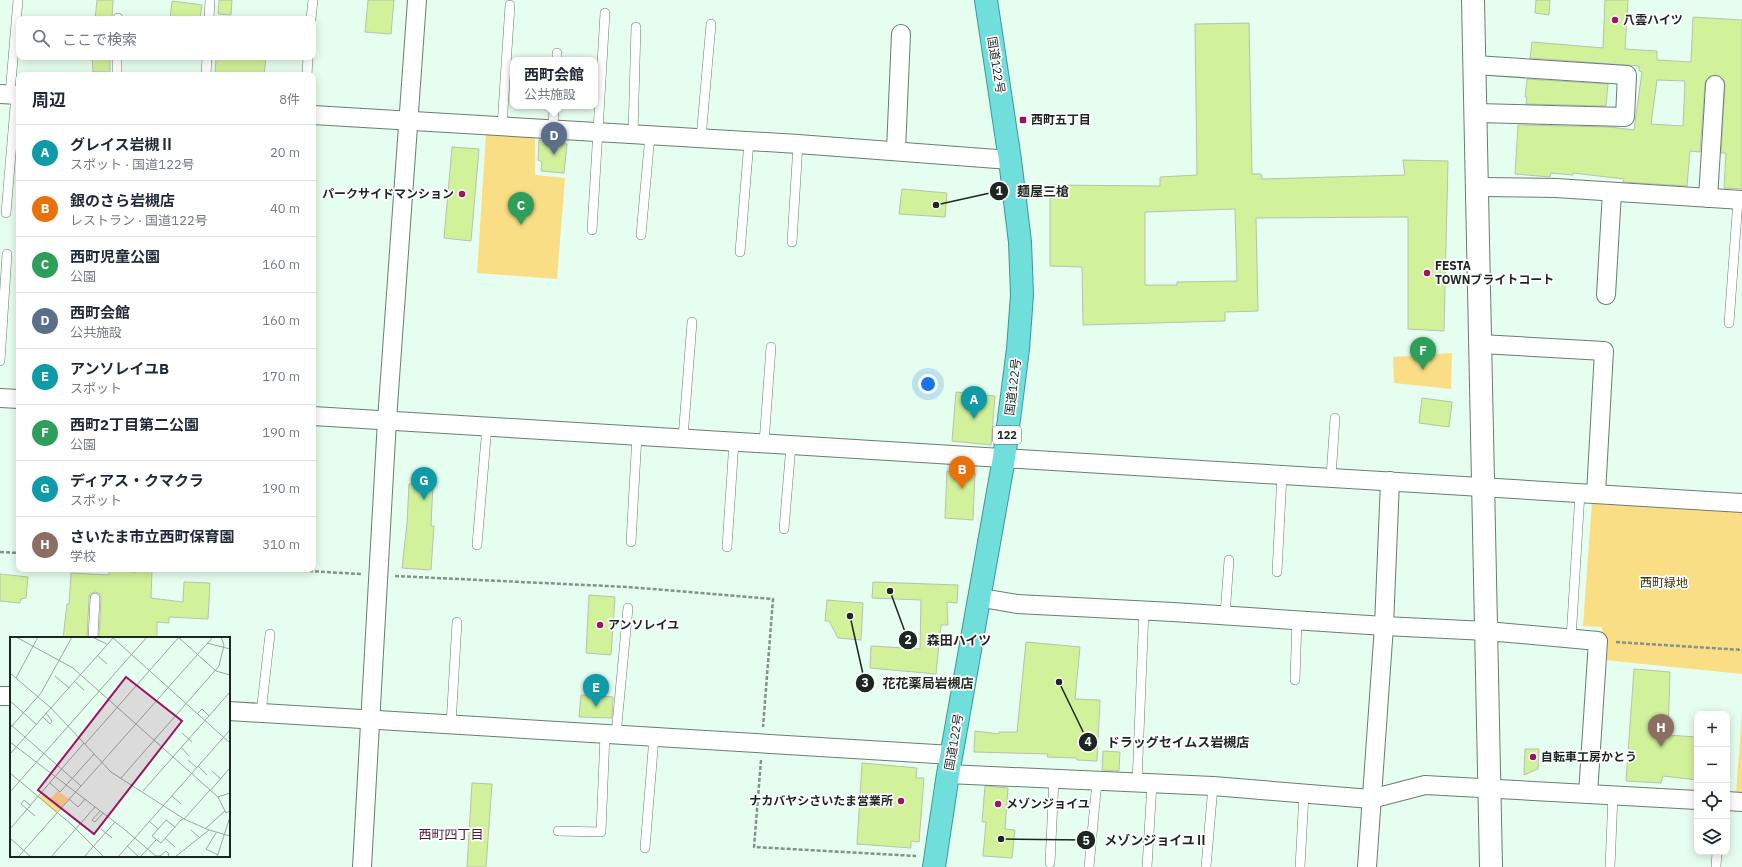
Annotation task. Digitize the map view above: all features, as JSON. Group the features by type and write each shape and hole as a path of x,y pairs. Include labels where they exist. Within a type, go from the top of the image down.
{"highway":[{"name":"国道122号","path":"935,862 950,765 1004,458 1018,349 1022,295 1020,242 1010,160 986,0"}],"street":[{"path":"362,867 387,420 417,0"},
{"path":"1473,0 1491,867"},
{"path":"896,150 901,34"},
{"path":"1475,65 1627,75 1625,117 1476,113"},
{"path":"1708,198 1715,85"},
{"path":"316,115 896,150 1010,160"},
{"path":"1477,187 1556,188 1740,200"},
{"path":"1606,295 1612,192"},
{"path":"1481,344 1604,351 1588,493"},
{"path":"0,398 16,399"},
{"path":"316,416 1742,503"},
{"path":"1366,867 1384,626 1390,481"},
{"path":"980,596 988,599 1017,604 1144,610 1384,626 1487,631 1598,641 1588,794"},
{"path":"230,711 762,744 950,765 1054,779 1213,786 1372,799 1425,785 1694,800"},
{"path":"1730,802 1742,802"}],"lane":[{"path":"17,16 18,0"},
{"path":"209,16 210,0"},
{"path":"311,16 313,0"},
{"path":"502,126 510,4"},
{"path":"592,230 605,13"},
{"path":"701,138 712,24"},
{"path":"6,213 11,95 16,27"},
{"path":"636,27 641,134 641,234"},
{"path":"117,60 117,72"},
{"path":"206,72 207,60"},
{"path":"307,72 308,60"},
{"path":"553,129 554,109"},
{"path":"740,252 748,141"},
{"path":"792,242 798,144"},
{"path":"1729,323 1740,200"},
{"path":"0,361 7,254"},
{"path":"683,438 692,322"},
{"path":"764,443 771,347"},
{"path":"1331,478 1335,418"},
{"path":"477,545 487,426"},
{"path":"631,542 637,436"},
{"path":"727,547 734,441"},
{"path":"784,529 791,445"},
{"path":"1277,572 1282,474"},
{"path":"1571,639 1588,493"},
{"path":"1225,615 1229,560"},
{"path":"93,637 95,598"},
{"path":"558,831 601,832 611,734 628,608"},
{"path":"1144,610 1144,783 1148,867"},
{"path":"1295,680 1297,620"},
{"path":"451,725 458,622"},
{"path":"261,713 270,634"},
{"path":"645,848 654,737"},
{"path":"1050,863 1054,779"},
{"path":"1089,867 1097,781"},
{"path":"1206,867 1213,786"},
{"path":"1300,867 1304,794"},
{"path":"1610,867 1613,795"},
{"path":"1716,867 1717,855"}],"path":[{"path":"0,552 16,553"},
{"path":"316,572 379,576 628,586 773,598 754,847 935,862"},
{"path":"1598,641 1742,650"}],"green space":[{"path":"486,134 535,137 535,175 565,178 557,279 477,273"},
{"path":"1452,353 1451,389 1394,383 1393,357"},
{"name":"西町緑地","path":"1592,501 1742,512 1742,674 1604,660 1602,627 1583,626"},
{"path":"1742,711 1742,794 1736,794"}],"building":[{"path":"97,0 113,0 112,16 95,16"},
{"path":"219,0 232,0 231,15 218,14"},
{"path":"368,0 394,0 391,34 365,32"},
{"path":"1536,0 1550,0 1549,15 1535,13"},
{"path":"1605,0 1628,0 1625,49 1657,51 1657,60 1691,62 1693,17 1742,20 1742,189 1724,188 1726,153 1721,153 1725,86 1724,80 1716,75 1710,76 1705,84 1700,152 1690,151 1687,186 1623,182 1624,179 1573,173 1573,175 1551,173 1550,177 1515,174 1518,125 1609,127 1634,130 1642,72 1639,71 1639,66 1530,58 1532,42 1603,48","holes":["1657,80 1685,81 1683,126 1651,124"]},
{"path":"172,1 202,5 200,16 170,16"},
{"path":"1249,23 1252,174 1261,174 1262,179 1405,175 1403,160 1448,161 1444,331 1408,329 1408,217 1256,218 1258,311 1225,312 1225,321 1083,325 1082,267 1050,266 1050,185 1160,186 1160,177 1197,175 1195,24","holes":["1235,209 1237,281 1177,282 1177,285 1145,285 1145,212"]},
{"path":"92,60 110,60 110,72 93,72"},
{"path":"216,60 266,60 264,72 215,72"},
{"path":"1527,79 1608,84 1606,106 1526,104 1527,97 1525,97"},
{"path":"539,140 567,144 564,173 541,171 542,162 538,160"},
{"name":"パークサイドマンション","path":"452,147 479,149 471,241 444,238"},
{"path":"902,189 947,193 945,217 899,214"},
{"path":"956,392 995,396 991,445 952,441"},
{"path":"1422,398 1452,402 1449,427 1419,423"},
{"path":"947,471 975,473 973,520 945,518"},
{"path":"409,484 433,484 431,526 434,526 431,570 402,568 407,524"},
{"path":"109,572 152,572 151,598 183,602 184,582 210,583 208,619 169,617 169,623 157,622 157,637 99,637 101,598 99,593 95,592 90,594 89,598 87,637 63,637 67,604 69,604 71,573 109,575"},
{"path":"0,574 28,577 26,598 21,599 20,603 0,601"},
{"path":"873,582 958,585 957,603 947,602 948,625 941,625 936,674 870,668 871,646 920,649 921,600 872,598"},
{"name":"アンソレイユ","path":"589,595 615,597 611,655 586,653"},
{"path":"827,600 863,603 861,640 838,638 829,621 825,621"},
{"path":"1026,642 1080,647 1075,699 1100,700 1097,761 1077,760 1077,758 1047,757 1048,754 974,752 975,731 999,734 999,732 1017,732"},
{"path":"1634,669 1670,672 1668,735 1694,737 1694,780 1663,776 1661,783 1626,781"},
{"path":"581,695 613,697 612,718 579,717"},
{"path":"1525,749 1539,749 1538,769 1524,775"},
{"path":"1103,751 1120,752 1119,771 1102,770"},
{"path":"862,763 917,768 916,778 924,778 919,842 911,841 911,848 857,844"},
{"path":"472,783 492,784 486,867 467,867"},
{"path":"985,786 1008,788 1005,829 1015,830 1012,858 983,856 986,822 982,822"}],"place":[{"name":"八雲ハイツ","path":"1615,20"},
{"name":"西町五丁目","path":"1023,120"},
{"name":"西町会館","path":"554,155"},
{"name":"パークサイドマンション","path":"462,194"},
{"name":"麺屋三槍","path":"936,205"},
{"name":"西町児童公園","path":"521,225"},
{"name":"FESTA TOWNブライトコート","path":"1427,273"},
{"name":"西町2丁目第二公園","path":"1423,370"},
{"name":"グレイス岩槻Ⅱ","path":"974,419"},
{"name":"銀のさら岩槻店","path":"962,489"},
{"name":"ディアス・クマクラ","path":"424,500"},
{"name":"森田ハイツ","path":"890,591"},
{"name":"花花薬局岩槻店","path":"850,616"},
{"name":"アンソレイユ","path":"600,625"},
{"name":"ドラッグセイムス岩槻店","path":"1059,682"},
{"name":"アンソレイユB","path":"596,707"},
{"name":"さいたま市立西町保育園","path":"1661,747"},
{"name":"自転車工房かとう","path":"1533,757"},
{"name":"ナカバヤシさいたま営業所","path":"901,801"},
{"name":"メゾンジョイユ","path":"998,804"},
{"name":"メゾンジョイユⅡ","path":"1001,839"}],"district":[{"name":"西町四丁目","path":"451,834"}]}
